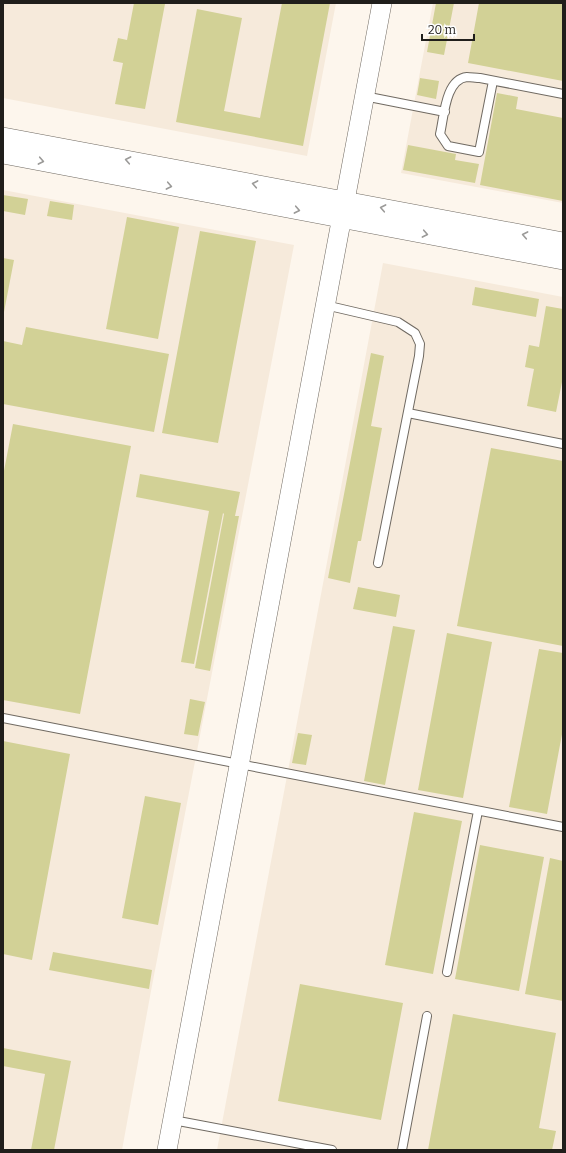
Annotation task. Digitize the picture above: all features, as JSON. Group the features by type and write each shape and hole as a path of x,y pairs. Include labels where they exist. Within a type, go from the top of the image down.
{"street":[{"path":"167,1150 382,3"},
{"path":"3,137 343,210 563,260"},
{"path":"3,154 343,210 563,242"}],"lane":[{"path":"493,81 479,152 448,146 440,134 448,95 454,85 466,77 480,78 563,94"},
{"path":"364,96 445,112"},
{"path":"325,305 398,322 415,333 420,344 419,356 378,563"},
{"path":"408,413 563,444"},
{"path":"3,718 563,827"},
{"path":"447,972 478,810"},
{"path":"402,1150 427,1016"},
{"path":"173,1120 332,1150"}],"shaded area":[{"path":"3,3 336,3 307,156 3,98"},
{"path":"433,3 563,3 563,203 401,173"},
{"path":"3,190 294,245 122,1150 3,1150"},
{"path":"383,263 563,297 563,1150 217,1150"}],"building":[{"path":"134,3 165,4 145,109 115,104 123,63 113,61 118,38 127,40"},
{"path":"282,3 330,3 303,146 176,122 197,9 242,18 224,111 260,118"},
{"path":"436,3 454,3 444,55 427,52"},
{"path":"479,3 563,3 563,81 468,63"},
{"path":"420,78 439,81 436,99 417,95"},
{"path":"497,93 518,97 516,109 563,118 563,201 480,185"},
{"path":"408,145 456,154 455,160 479,164 475,183 403,170"},
{"path":"3,195 28,199 25,215 3,211"},
{"path":"50,201 74,205 72,220 47,216"},
{"path":"127,217 179,227 158,339 106,329"},
{"path":"200,231 256,241 218,443 162,433"},
{"path":"3,258 14,260 4,312 3,312"},
{"path":"475,287 539,299 536,317 472,305"},
{"path":"546,306 563,309 563,377 556,412 527,406 534,369 525,367 529,345 539,347"},
{"path":"26,327 169,354 154,432 3,404 3,341 22,345"},
{"path":"371,353 384,356 371,426 382,428 361,541 358,541 350,583 328,578"},
{"path":"13,424 131,446 80,714 3,700 3,476"},
{"path":"491,448 563,461 563,646 457,626"},
{"path":"140,474 240,492 235,516 239,516 210,671 195,668 224,514 223,513 194,664 181,662 209,511 136,497"},
{"path":"358,587 400,595 396,617 353,609"},
{"path":"393,626 415,630 385,785 364,781"},
{"path":"447,633 492,642 463,798 418,790"},
{"path":"539,649 563,653 563,729 547,814 509,807"},
{"path":"190,699 205,702 198,736 184,734"},
{"path":"298,733 312,735 306,765 292,763"},
{"path":"3,741 70,754 32,960 3,954"},
{"path":"145,796 181,803 158,925 122,918"},
{"path":"414,812 462,821 433,974 385,965"},
{"path":"480,845 544,857 519,991 455,979"},
{"path":"550,858 563,861 563,1001 525,994"},
{"path":"53,952 152,970 149,989 49,970"},
{"path":"300,984 403,1003 381,1120 278,1101"},
{"path":"453,1014 556,1033 539,1128 556,1131 552,1150 428,1150"},
{"path":"3,1048 71,1061 54,1150 31,1150 45,1074 3,1066"}]}
